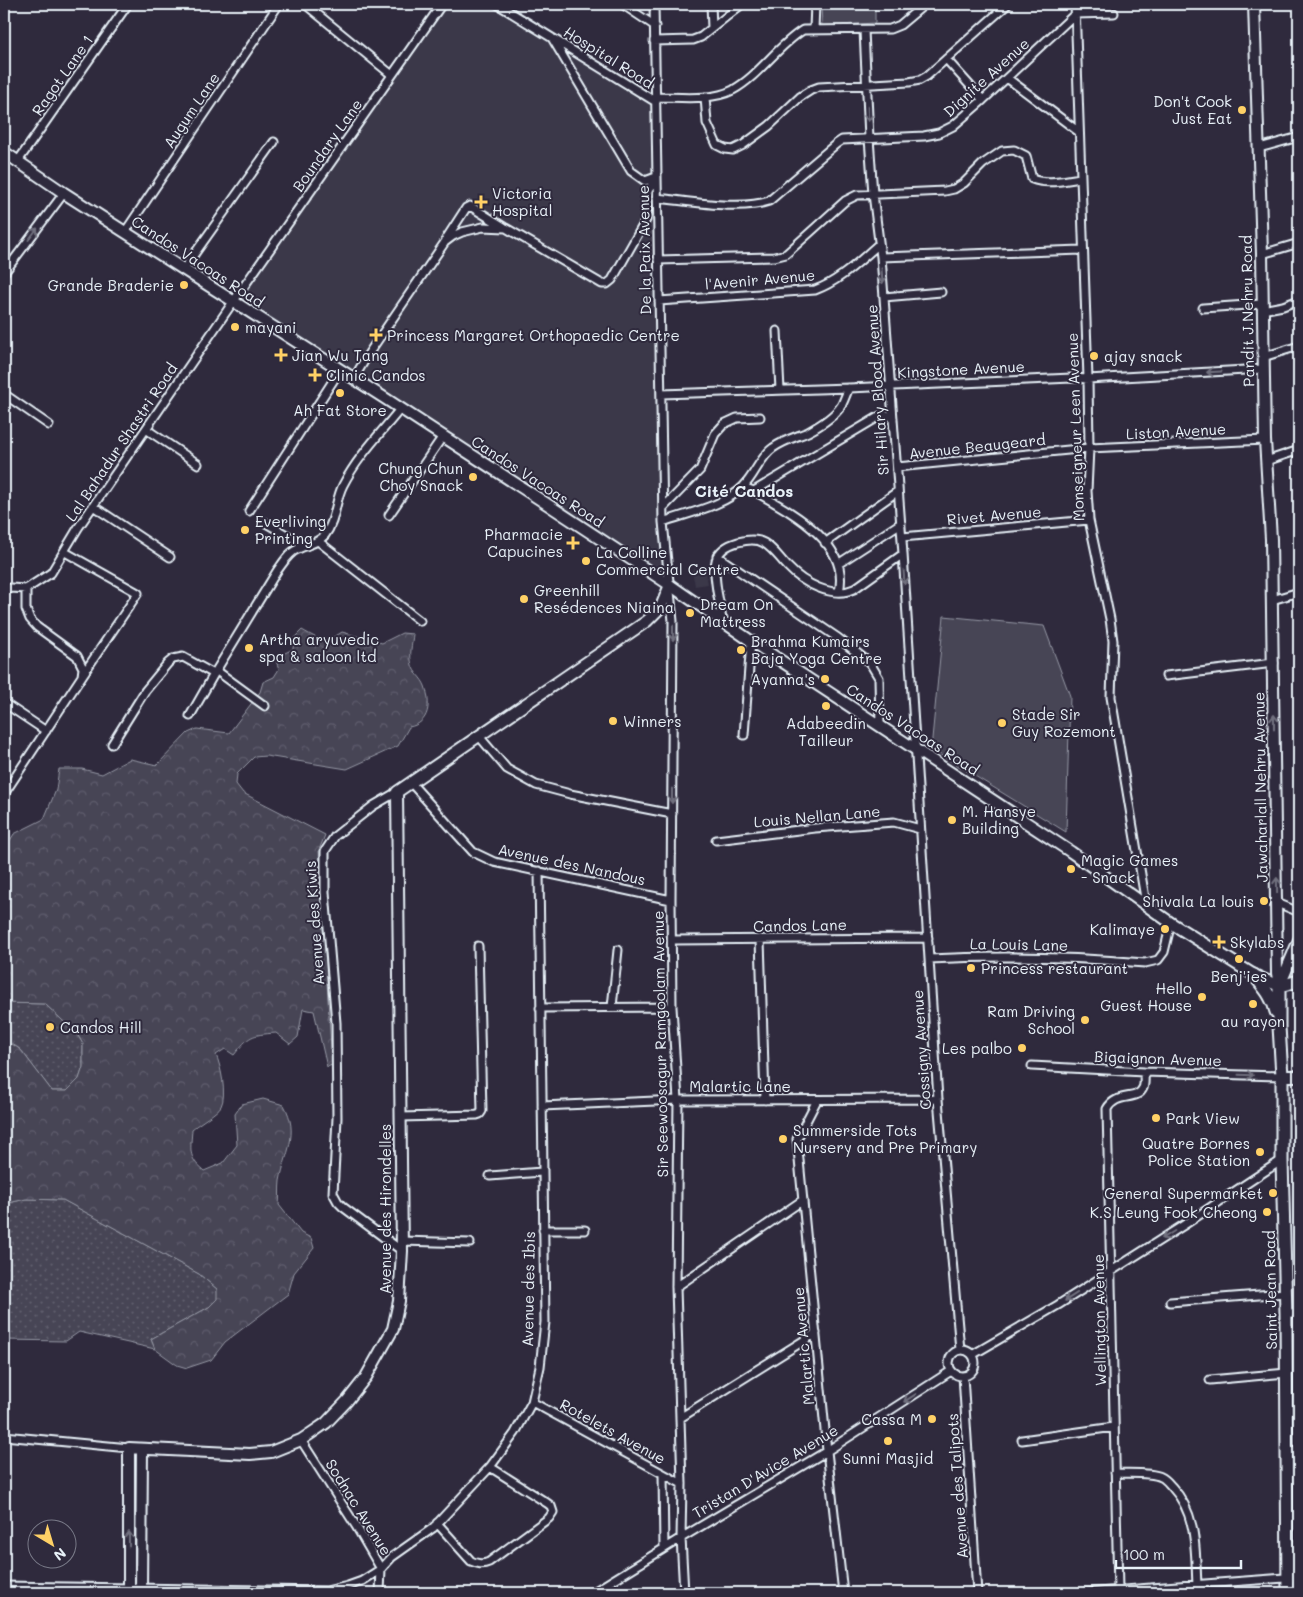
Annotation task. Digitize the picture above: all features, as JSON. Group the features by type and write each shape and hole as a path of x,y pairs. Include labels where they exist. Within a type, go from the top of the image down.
{"main road":[{"name":"Pandit J.Nehru Road","path":"1254,4 1262,254 1265,440 1271,539 1273,618"},
{"name":"Candos Vacoas Road","path":"4,152 183,270 401,408 670,585 722,622 1071,852 1172,923 1254,975 1279,986"},
{"name":"Avenue des Kiwis","path":"397,792 647,621 661,607 670,585"},
{"name":"Jawaharlall Nehru Avenue","path":"1273,618 1277,973 1279,986"},
{"name":"Avenue des Hirondelles","path":"129,1448 250,1454 271,1452 301,1440 326,1423 347,1401 366,1377 393,1329 399,1302 402,1246 397,792"},
{"path":"1279,986 1299,940"},
{"path":"1254,975 1274,1004 1279,1026"},
{"path":"1279,986 1299,982"},
{"name":"Saint Jean Road","path":"1279,986 1287,1373 1294,1451 1294,1578 1288,1593"},
{"path":"1282,1076 1299,1076"},
{"path":"129,1448 129,1591"},
{"path":"141,1591 142,1449"}],"street":[{"name":"Ragot Lane 1","path":"18,161 127,4"},
{"name":"Augum Lane","path":"125,232 279,4"},
{"path":"305,4 392,75"},
{"name":"Boundary Lane","path":"233,302 442,4"},
{"name":"Hospital Road","path":"497,4 656,100"},
{"path":"622,4 654,26"},
{"name":"De la Paix Avenue","path":"654,4 663,522 670,585"},
{"path":"710,4 712,28"},
{"path":"654,41 693,40 701,37 742,4"},
{"path":"814,29 815,4"},
{"path":"656,100 705,97 732,90 750,77 803,30 890,29 905,21 925,4"},
{"path":"705,97 706,122 718,145 725,149 734,150 769,126 800,97 811,90 819,87 920,80 1008,4"},
{"name":"Monseigneur Leen Avenue","path":"1075,4 1082,250 1088,379 1089,520 1110,619 1114,652 1111,697 1146,904"},
{"path":"1075,14 1114,13"},
{"name":"Dignite Avenue","path":"657,198 757,205 769,201 780,193 842,140 924,136 939,133 953,126 1075,14"},
{"name":"Sir Hilary Blood Avenue","path":"864,30 868,138 891,386 915,748"},
{"path":"551,36 631,171 645,182 656,177"},
{"path":"946,59 982,100"},
{"path":"1007,78 1080,132"},
{"path":"1259,148 1299,137"},
{"path":"183,270 274,142"},
{"path":"658,260 786,254 845,201 857,195 935,192 954,189 964,183 983,164 1002,151 1014,150 1026,156 1032,179 1038,182 1080,178"},
{"path":"354,378 468,206 602,284 607,284 612,280 646,220 648,190 656,177"},
{"path":"4,273 64,193"},
{"path":"445,242 453,236 483,227 506,228"},
{"path":"1262,254 1299,243"},
{"name":"l'Avenir Avenue","path":"659,301 815,290 836,280 879,244"},
{"path":"880,257 1082,250"},
{"path":"884,297 941,292"},
{"path":"1203,308 1284,306 1299,300"},
{"name":"Lal Bahadur Shastri Road","path":"26,589 51,573 78,528 233,302"},
{"path":"778,332 780,390"},
{"path":"1263,357 1299,346"},
{"name":"Kingstone Avenue","path":"661,394 1072,378 1088,379 1263,369"},
{"path":"249,511 340,370"},
{"path":"663,522 721,502 743,487 772,448 808,432 831,416 841,406 849,388"},
{"path":"4,394 49,425"},
{"path":"190,716 277,571 293,552 318,541 325,534 331,525 342,487 355,464 401,408"},
{"path":"754,491 880,416 888,415 893,418"},
{"path":"663,508 700,470 715,434 724,424 737,418 760,417"},
{"path":"146,430 198,464"},
{"path":"388,515 442,436"},
{"name":"Liston Avenue","path":"1089,448 1265,440"},
{"name":"Avenue Beaugeard","path":"897,467 1089,448"},
{"path":"1266,461 1299,450"},
{"path":"743,487 754,491 802,519 825,542 838,564 841,575 838,592"},
{"path":"825,542 898,491"},
{"path":"93,506 170,557"},
{"name":"Rivet Avenue","path":"902,537 1089,520"},
{"path":"264,522 306,546"},
{"path":"838,564 901,523"},
{"path":"722,622 714,569 717,556 723,548 732,544 752,540 762,542 773,550 788,567 805,580 821,588 838,592 854,589 903,554"},
{"path":"318,541 420,621"},
{"path":"4,794 138,592 65,552"},
{"path":"717,556 838,638 870,663 879,678 880,725"},
{"name":"Sir Seewoosagur Ramgoolam Avenue","path":"670,585 673,621 672,1007 678,1100 676,1286 682,1484 681,1538 684,1593"},
{"path":"4,589 26,589 26,609 30,619 37,627 77,656 82,668 82,676"},
{"path":"1272,600 1299,592"},
{"path":"744,735 751,641"},
{"path":"112,744 145,691 173,659 183,657 216,672 265,706"},
{"path":"1166,676 1274,663"},
{"path":"4,703 46,732"},
{"path":"478,736 507,768 536,785 570,794 672,814"},
{"name":"Cossigny Avenue","path":"915,748 938,1099 960,1350"},
{"path":"4,779 11,783"},
{"name":"Avenue des Nandous","path":"411,783 473,852 494,862 671,900"},
{"name":"Avenue des Kiwis","path":"397,792 373,806 334,836 325,851 325,892 336,1023 337,1118 333,1193 343,1207 402,1246"},
{"name":"Louis Nellan Lane","path":"716,840 815,828 894,822 920,829"},
{"name":"Avenue des Ibis","path":"4,1586 129,1591 326,1591 348,1586 362,1581 381,1569 392,1557 438,1523 490,1467 515,1433 532,1402 540,1367 544,1322 538,871"},
{"path":"1277,903 1299,912"},
{"name":"La Louis Lane","path":"929,959 976,956 1037,957 1146,963 1158,960 1164,952 1172,923"},
{"name":"Candos Lane","path":"672,940 928,938"},
{"path":"760,939 765,1100"},
{"path":"400,1116 476,1115 482,1111 478,946"},
{"path":"612,1008 618,950"},
{"path":"540,1008 672,1007"},
{"name":"Bigaignon Avenue","path":"1032,1066 1144,1072 1282,1076"},
{"name":"Wellington Avenue","path":"1118,1590 1107,1109 1116,1099 1138,1094 1143,1089 1144,1072"},
{"name":"Malartic Lane","path":"542,1106 678,1100 938,1099"},
{"name":"Malartic Avenue","path":"817,1100 797,1139 827,1451 843,1593"},
{"path":"972,1355 1058,1305 1282,1160"},
{"path":"490,1176 542,1172"},
{"path":"676,1286 803,1200"},
{"path":"543,1230 585,1230"},
{"path":"402,1246 470,1243"},
{"path":"1170,1302 1286,1293"},
{"path":"1286,1313 1299,1312"},
{"path":"680,1418 816,1333"},
{"path":"960,1350 968,1352 974,1358 974,1367 969,1374 963,1376 954,1374 949,1367 950,1358 960,1350"},
{"name":"Tristan D'Avice Avenue","path":"592,1593 827,1451 951,1371"},
{"path":"1210,1380 1287,1373"},
{"name":"Avenue des Talipots","path":"963,1376 977,1593"},
{"name":"Rotelets Avenue","path":"532,1402 682,1484"},
{"path":"1022,1440 1114,1427"},
{"name":"Avenue des Hirondelles","path":"4,1436 129,1448"},
{"name":"Sodnac Avenue","path":"301,1440 381,1569 380,1593"},
{"path":"438,1523 471,1561 484,1564 549,1518 553,1512 551,1506 490,1467"},
{"path":"1115,1473 1161,1477 1177,1493 1192,1519 1195,1534 1196,1585"},
{"path":"663,1474 664,1548"},
{"path":"1084,1593 1118,1590 1154,1591 1196,1585 1294,1578"}],"shaded area":[{"name":"Victoria Hospital","path":"445,4 489,4 653,106 662,571 240,298"},
{"path":"705,566 708,584 695,586 692,570"}],"green space":[{"path":"821,4 875,4 875,23 822,26"},
{"name":"Stade Sir Guy Rozemont","path":"944,616 1044,626 1070,696 1066,832 931,749"},
{"path":"302,630 322,639 331,638 342,632 382,643 402,633 413,634 411,661 414,671 425,686 428,706 425,717 416,725 409,727 398,746 347,769 266,756 254,757 237,774 236,784 243,793 325,835 319,850 332,1065 327,1067 314,1011 303,1009 298,1037 290,1044 276,1033 261,1034 247,1040 234,1055 225,1049 216,1055 223,1080 223,1101 216,1111 192,1129 192,1157 204,1171 223,1163 237,1145 235,1114 242,1104 263,1099 284,1105 289,1115 291,1134 280,1181 279,1205 301,1233 311,1238 314,1248 294,1273 288,1294 225,1342 211,1360 187,1368 177,1365 155,1349 151,1339 209,1307 217,1299 217,1289 199,1274 63,1200 26,1199 4,1204 4,1047 12,1044 21,1050 52,1091 67,1091 79,1079 83,1067 83,1044 77,1034 45,1004 4,1003 4,850 14,834 44,819 56,790 59,769 82,769 102,774 130,759 157,765 188,733 197,729 229,733 260,692 263,682 274,677 279,669 275,658 293,649 294,638"},
{"path":"4,1003 45,1004 77,1034 83,1044 83,1067 79,1079 67,1091 52,1091 21,1050 12,1044 4,1047"},
{"path":"26,1199 63,1200 199,1274 217,1289 218,1299 209,1307 151,1339 155,1349 79,1332 66,1341 4,1340 4,1204"}],"place":[{"name":"Don't Cook Just Eat","path":"1242,110"},
{"name":"Victoria Hospital","path":"481,202"},
{"name":"Grande Braderie","path":"184,285"},
{"name":"mayani","path":"235,327"},
{"name":"Princess Margaret Orthopaedic Centre","path":"376,335"},
{"name":"Jian Wu Tang","path":"281,355"},
{"name":"ajay snack","path":"1094,356"},
{"name":"Clinic Candos","path":"315,375"},
{"name":"Ah Fat Store","path":"340,393"},
{"name":"Chung Chun Choy Snack","path":"473,477"},
{"name":"Everliving Printing","path":"245,530"},
{"name":"Pharmacie Capucines","path":"573,543"},
{"name":"La Colline Commercial Centre","path":"586,561"},
{"name":"Greenhill Resédences Niaina","path":"524,599"},
{"name":"Dream On Mattress","path":"690,613"},
{"name":"Artha aryuvedic spa & saloon ltd","path":"249,648"},
{"name":"Brahma Kumairs Baja Yoga Centre","path":"741,650"},
{"name":"Ayanna's","path":"825,679"},
{"name":"Adabeedin Tailleur","path":"826,706"},
{"name":"Winners","path":"613,721"},
{"name":"Stade Sir Guy Rozemont","path":"1002,723"},
{"name":"M. Hansye Building","path":"952,820"},
{"name":"Magic Games - Snack","path":"1071,869"},
{"name":"Shivala La louis","path":"1264,901"},
{"name":"Kalimaye","path":"1165,929"},
{"name":"Skylabs","path":"1219,942"},
{"name":"Benj'ies","path":"1239,959"},
{"name":"Princess restaurant","path":"971,968"},
{"name":"Hello Guest House","path":"1202,997"},
{"name":"au rayon","path":"1253,1004"},
{"name":"Ram Driving School","path":"1085,1020"},
{"name":"Candos Hill","path":"50,1027"},
{"name":"Les palbo","path":"1022,1048"},
{"name":"Park View","path":"1156,1118"},
{"name":"Summerside Tots Nursery and Pre Primary","path":"783,1139"},
{"name":"Quatre Bornes Police Station","path":"1260,1152"},
{"name":"General Supermarket","path":"1273,1193"},
{"name":"K.S Leung Fook Cheong","path":"1267,1212"},
{"name":"Cassa M","path":"932,1419"},
{"name":"Sunni Masjid","path":"888,1441"}],"district":[{"name":"Cité Candos","path":"744,490"}]}
